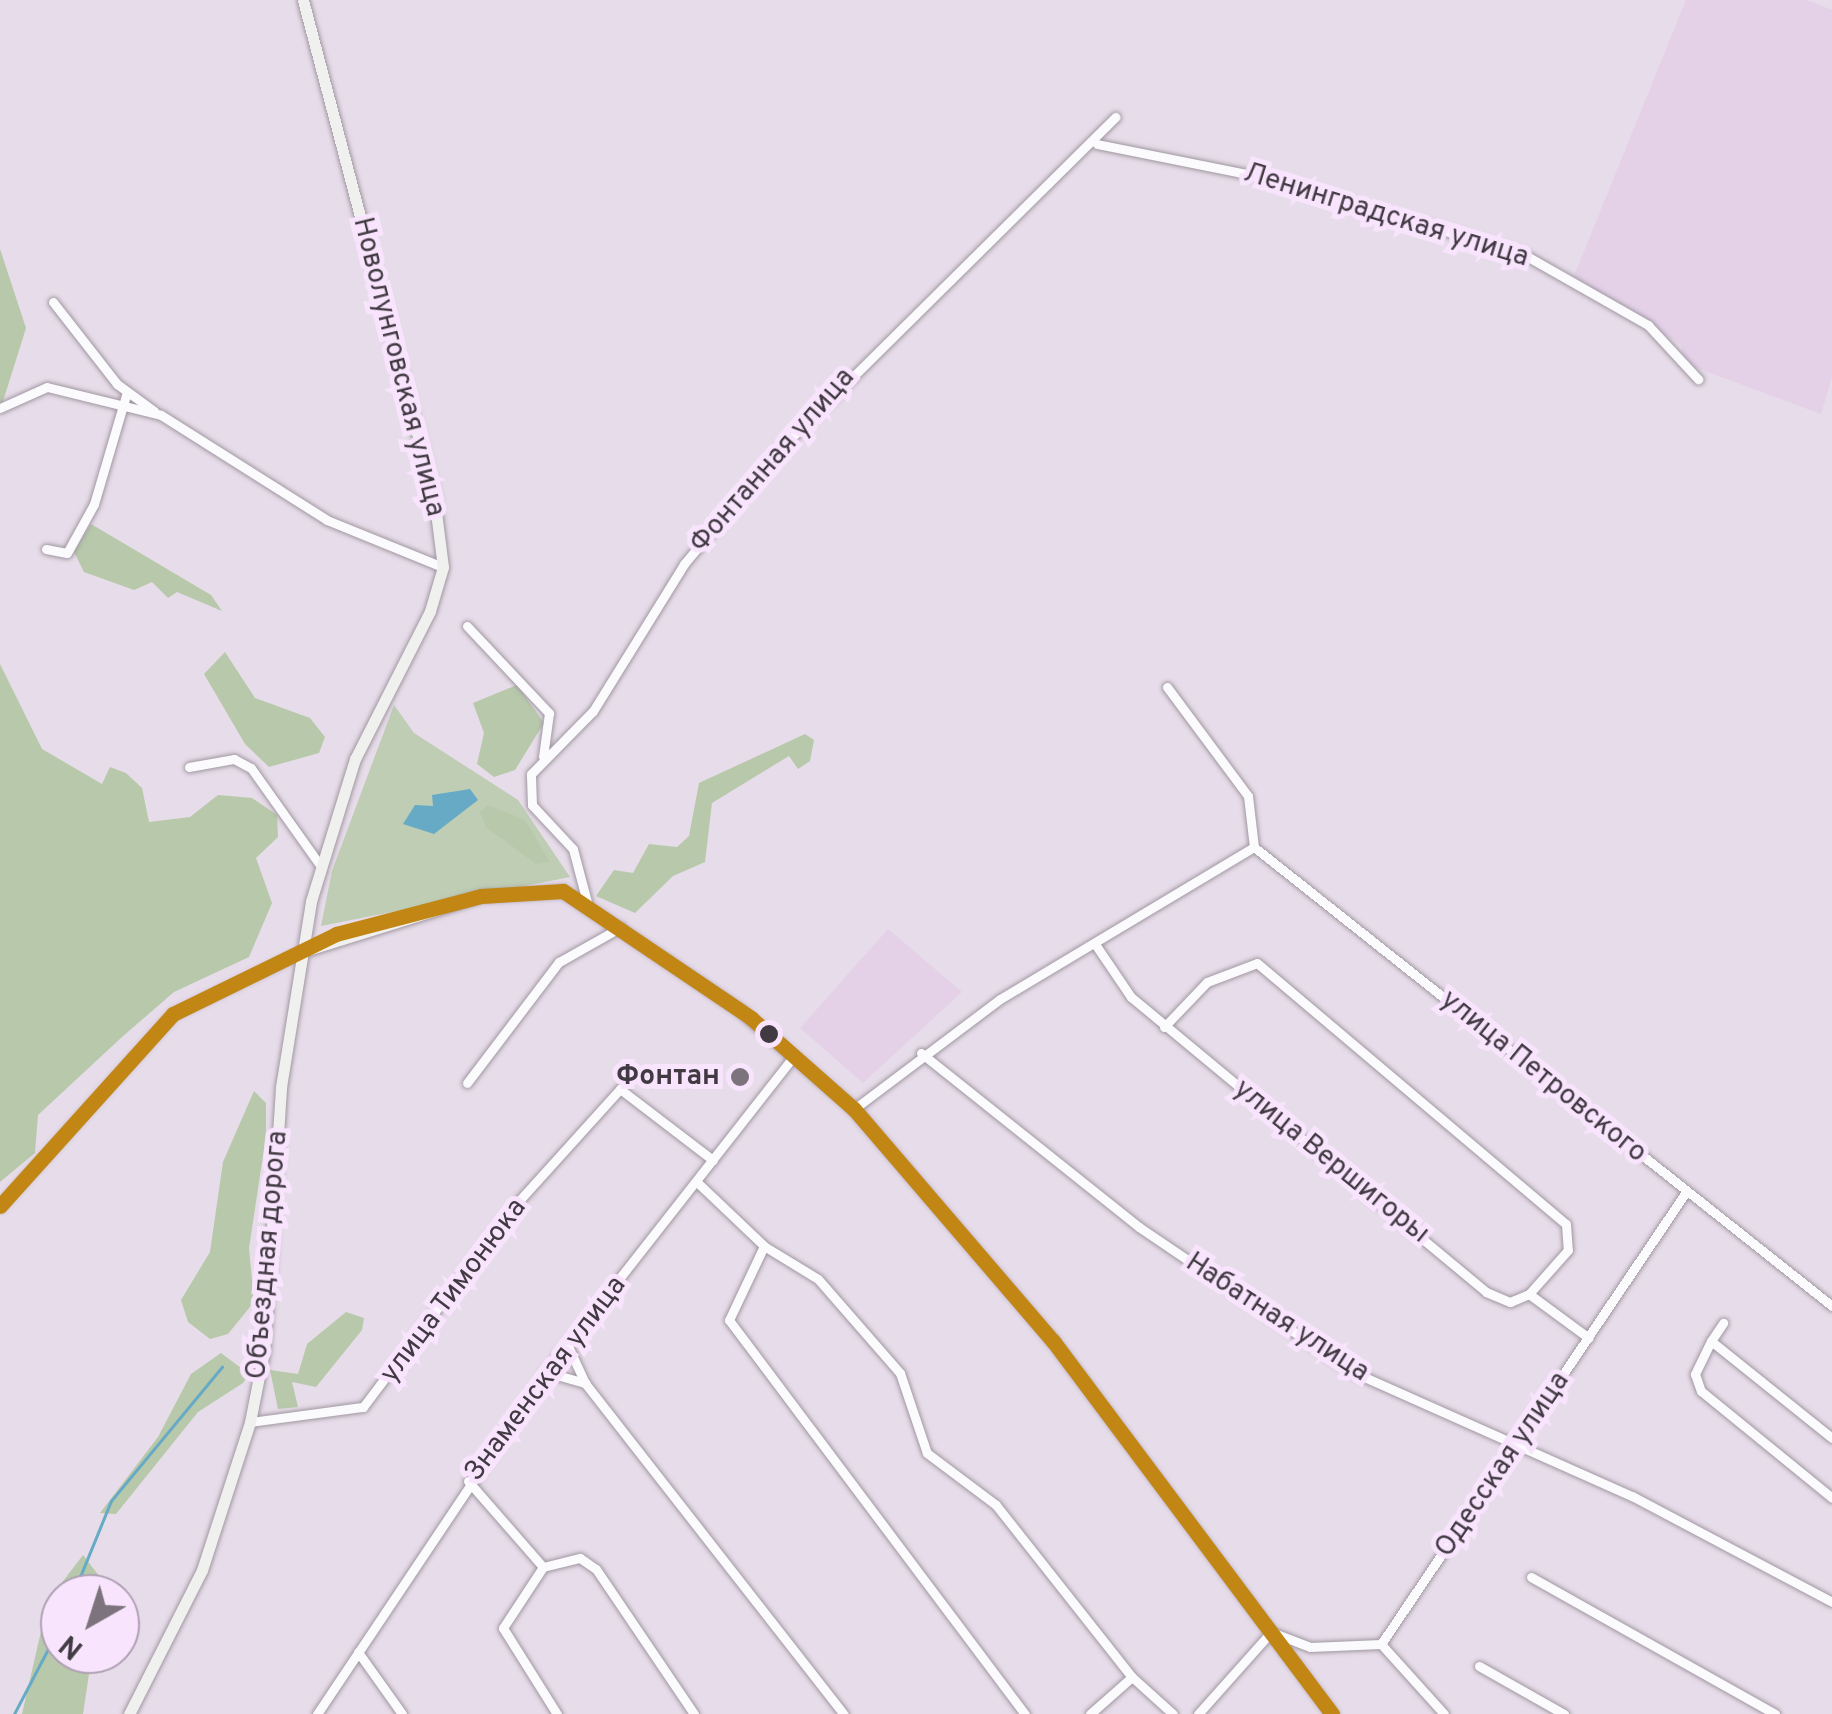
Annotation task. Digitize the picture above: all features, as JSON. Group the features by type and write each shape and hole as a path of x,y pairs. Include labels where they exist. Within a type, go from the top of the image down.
{"street":[{"name":"Новолунговская улица","path":"300,952 320,865 355,760 430,611 443,566 434,497 303,0"},
{"name":"Фонтанная улица","path":"542,759 563,742 618,678 684,564 785,444 901,321 1096,144 1116,117"},
{"name":"Ленинградская улица","path":"1096,144 1257,176 1523,254 1648,326 1698,379"},
{"path":"53,302 127,392 327,520 443,566"},
{"path":"0,408 48,387 161,415"},
{"path":"46,550 67,553 94,504 127,392"},
{"path":"468,626 534,692 563,742"},
{"path":"854,1109 921,1052 1254,848 1248,796 1167,687"},
{"path":"553,727 530,798 582,865 587,902"},
{"path":"189,767 234,759 251,768 320,865"},
{"name":"улица Петровского","path":"1254,848 1832,1306"},
{"path":"0,1206 173,1014 300,952 481,896 535,888 587,902 793,1056 854,1109 1053,1341 1332,1714"},
{"path":"468,1083 559,962 623,926"},
{"name":"улица Вершигоры","path":"1095,944 1164,1027 1486,1292 1510,1302 1529,1294"},
{"name":"Объездная дорога","path":"128,1714 202,1570 250,1422 300,952"},
{"path":"1164,1027 1207,982 1257,963 1566,1224 1568,1250 1529,1294 1589,1338"},
{"name":"Набатная улица","path":"921,1052 1139,1227 1353,1372 1519,1444 1832,1602"},
{"name":"Знаменская улица","path":"317,1714 468,1482 546,1372 699,1184 793,1056"},
{"name":"улица Тимонюка","path":"250,1422 363,1407 517,1203 620,1089 713,1160"},
{"path":"699,1184 764,1246 818,1278 900,1373 927,1453 996,1504 1132,1678 1173,1714"},
{"name":"Одесская улица","path":"1380,1644 1686,1192"},
{"path":"764,1246 729,1320 1025,1714"},
{"path":"1722,1322 1696,1382 1832,1498"},
{"path":"1711,1340 1832,1438"},
{"path":"567,1344 585,1383 844,1714"},
{"path":"546,1372 585,1383"},
{"path":"468,1482 542,1567"},
{"path":"557,1714 502,1628 542,1567 580,1558 596,1569 694,1714"},
{"path":"1531,1577 1775,1714"},
{"path":"1271,1632 1310,1646 1380,1644 1444,1714"},
{"path":"1198,1714 1271,1632"},
{"path":"358,1652 402,1714"},
{"path":"1478,1666 1564,1714"},
{"path":"1090,1714 1132,1678"}],"shaded area":[{"path":"1686,0 1807,0 1832,10 1832,377 1821,414 1686,364 1681,345 1574,276"},
{"path":"888,929 962,992 863,1083 800,1028"}],"green space":[{"path":"0,249 26,328 0,411"},
{"path":"91,524 211,595 222,611 177,592 168,598 152,582 134,590 84,572 74,552"},
{"path":"225,652 255,698 310,718 325,737 319,753 269,767 245,744 204,674"},
{"path":"0,664 42,749 102,784 110,767 126,773 142,788 149,822 190,817 218,795 252,798 277,815 278,837 256,858 272,903 249,957 174,992 122,1037 38,1115 35,1153 0,1182"},
{"path":"517,685 544,723 515,770 494,777 477,764 484,733 473,703"},
{"path":"394,705 414,733 518,800 570,877 321,926 332,871"},
{"path":"805,734 814,740 810,761 798,769 789,756 712,803 705,862 673,876 635,913 596,896 614,870 633,873 649,844 677,847 689,836 699,783"},
{"path":"488,805 525,820 550,862 536,864 486,827 480,812"},
{"path":"254,1091 266,1103 266,1136 249,1248 254,1302 228,1334 210,1339 188,1322 181,1300 210,1252 223,1162"},
{"path":"346,1312 364,1318 362,1330 316,1387 292,1382 298,1407 278,1409 270,1370 298,1374 307,1344"},
{"path":"221,1353 249,1374 243,1383 198,1412 116,1514 100,1513 158,1437 191,1374"},
{"path":"83,1555 98,1574 69,1574"},
{"path":"40,1636 40,1674 89,1674 83,1714 22,1714"}],"water":[{"path":"470,789 478,800 434,834 403,824 415,805 433,806 432,795"}],"waterway":[{"path":"81,1574 111,1501 222,1367"},
{"path":"14,1714 40,1664"}],"transit line":[{"path":"0,1206 173,1014 336,934 481,896 563,891 751,1018 854,1109 1053,1341 1332,1714"}],"place":[{"name":"Фонтан","path":"740,1077"}]}
